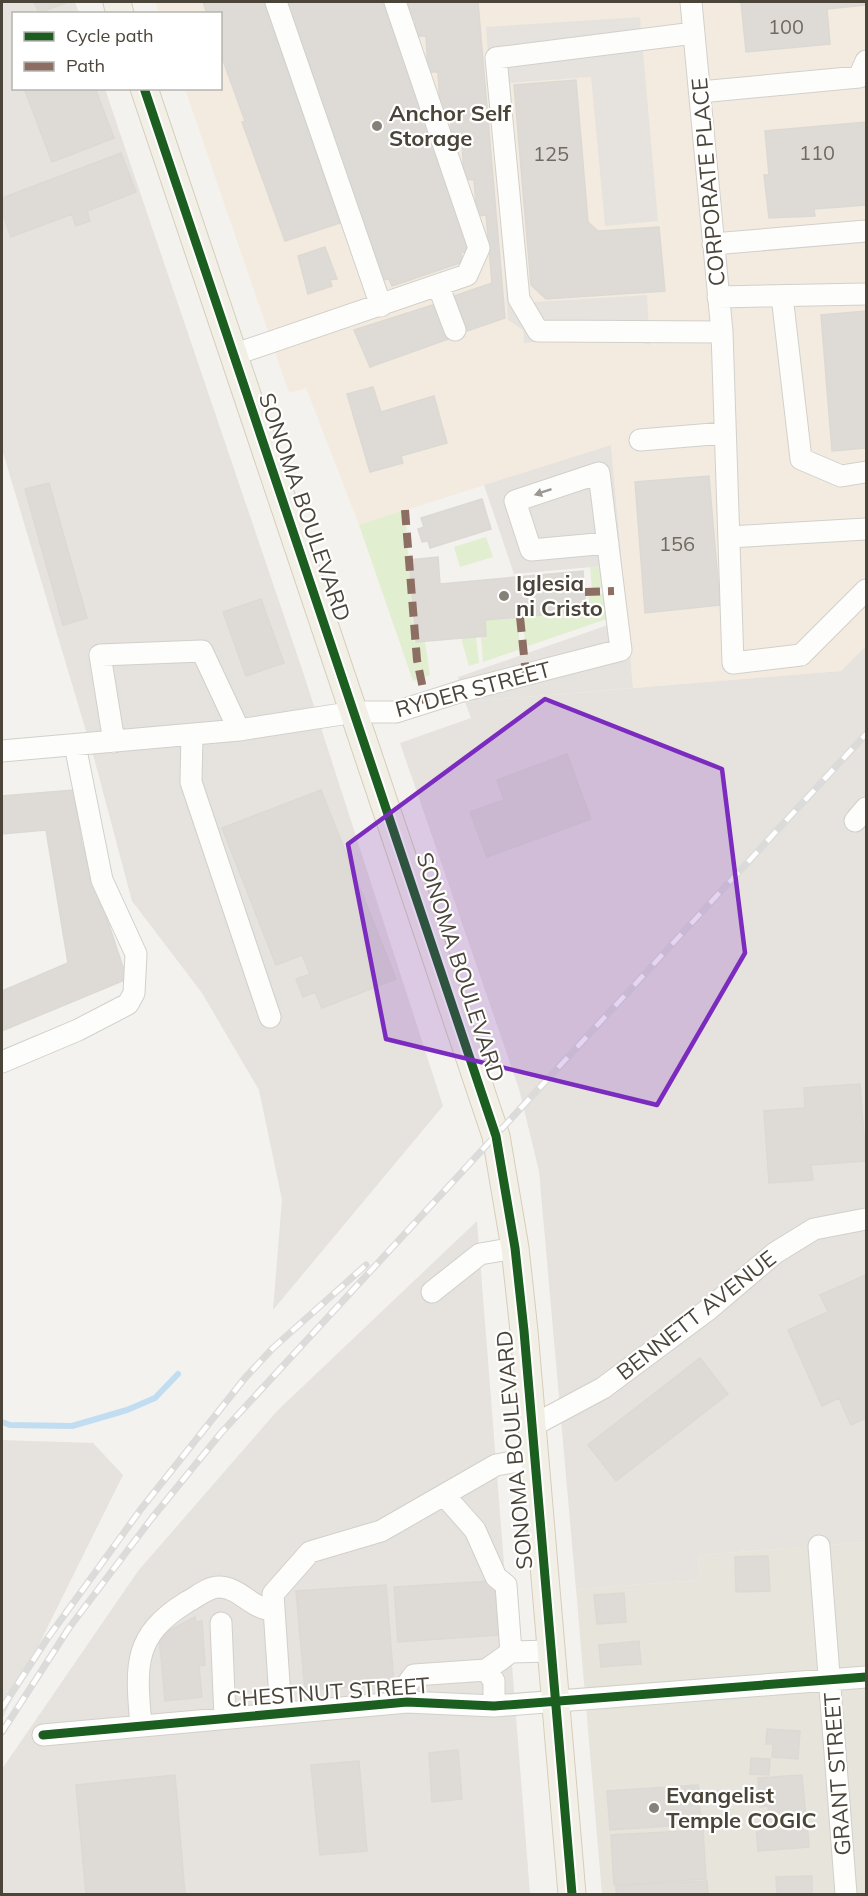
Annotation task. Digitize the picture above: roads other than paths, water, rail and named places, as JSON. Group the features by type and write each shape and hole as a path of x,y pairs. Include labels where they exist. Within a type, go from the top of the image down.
{"main road":[{"name":"SONOMA BOULEVARD","path":"145,90 496,1136 515,1248 572,1894"}],"street":[{"path":"276,2 381,306"},
{"path":"232,355 467,275 479,248 395,2"},
{"name":"CORPORATE PLACE","path":"691,2 722,332 733,663 801,655 867,590"},
{"path":"694,33 496,58 497,70 519,299 538,331 722,332"},
{"path":"700,92 859,76 867,61"},
{"path":"713,244 867,231"},
{"path":"438,285 454,330"},
{"path":"718,297 867,294"},
{"path":"782,296 801,459 841,476 867,472"},
{"path":"640,440 726,433"},
{"name":"RYDER STREET","path":"2,751 239,730 355,712 396,712 462,691 621,650 608,543 599,473 515,501 531,550 608,543"},
{"path":"729,537 867,529"},
{"path":"114,742 100,655 202,651 239,730"},
{"path":"192,735 191,782 270,1017"},
{"path":"2,1062 78,1030 128,1004 134,993 136,954 102,880 75,746"},
{"name":"BENNETT AVENUE","path":"532,1426 603,1388 709,1309 775,1253 814,1229 867,1219"},
{"path":"432,1292 480,1254 515,1248"},
{"path":"281,1713 273,1594 310,1552 381,1531 496,1465 535,1458"},
{"path":"445,1496 476,1530 496,1577 506,1585 511,1652"},
{"name":"GRANT STREET","path":"819,1546 846,1894"},
{"path":"141,1726 141,1651 150,1633 164,1617 213,1587 230,1588 263,1610 274,1610"},
{"path":"220,1623 225,1718"},
{"path":"407,1702 406,1686 414,1675 486,1670 511,1652 551,1651"},
{"path":"486,1670 494,1681 494,1707"},
{"name":"CHESTNUT STREET","path":"43,1735 407,1702 494,1707 867,1677"}],"waterway":[{"path":"2,1422 10,1425 72,1426 127,1410 155,1398 178,1374"}],"railway":[{"path":"2,1732 69,1628 152,1518 221,1433 866,734"},
{"path":"2,1708 47,1639 141,1509 245,1378 273,1348 366,1265"}],"place":[{"name":"Anchor Self Storage","path":"377,126"},
{"name":"Iglesia ni Cristo","path":"504,596"},
{"name":"Evangelist Temple COGIC","path":"654,1808"}]}
